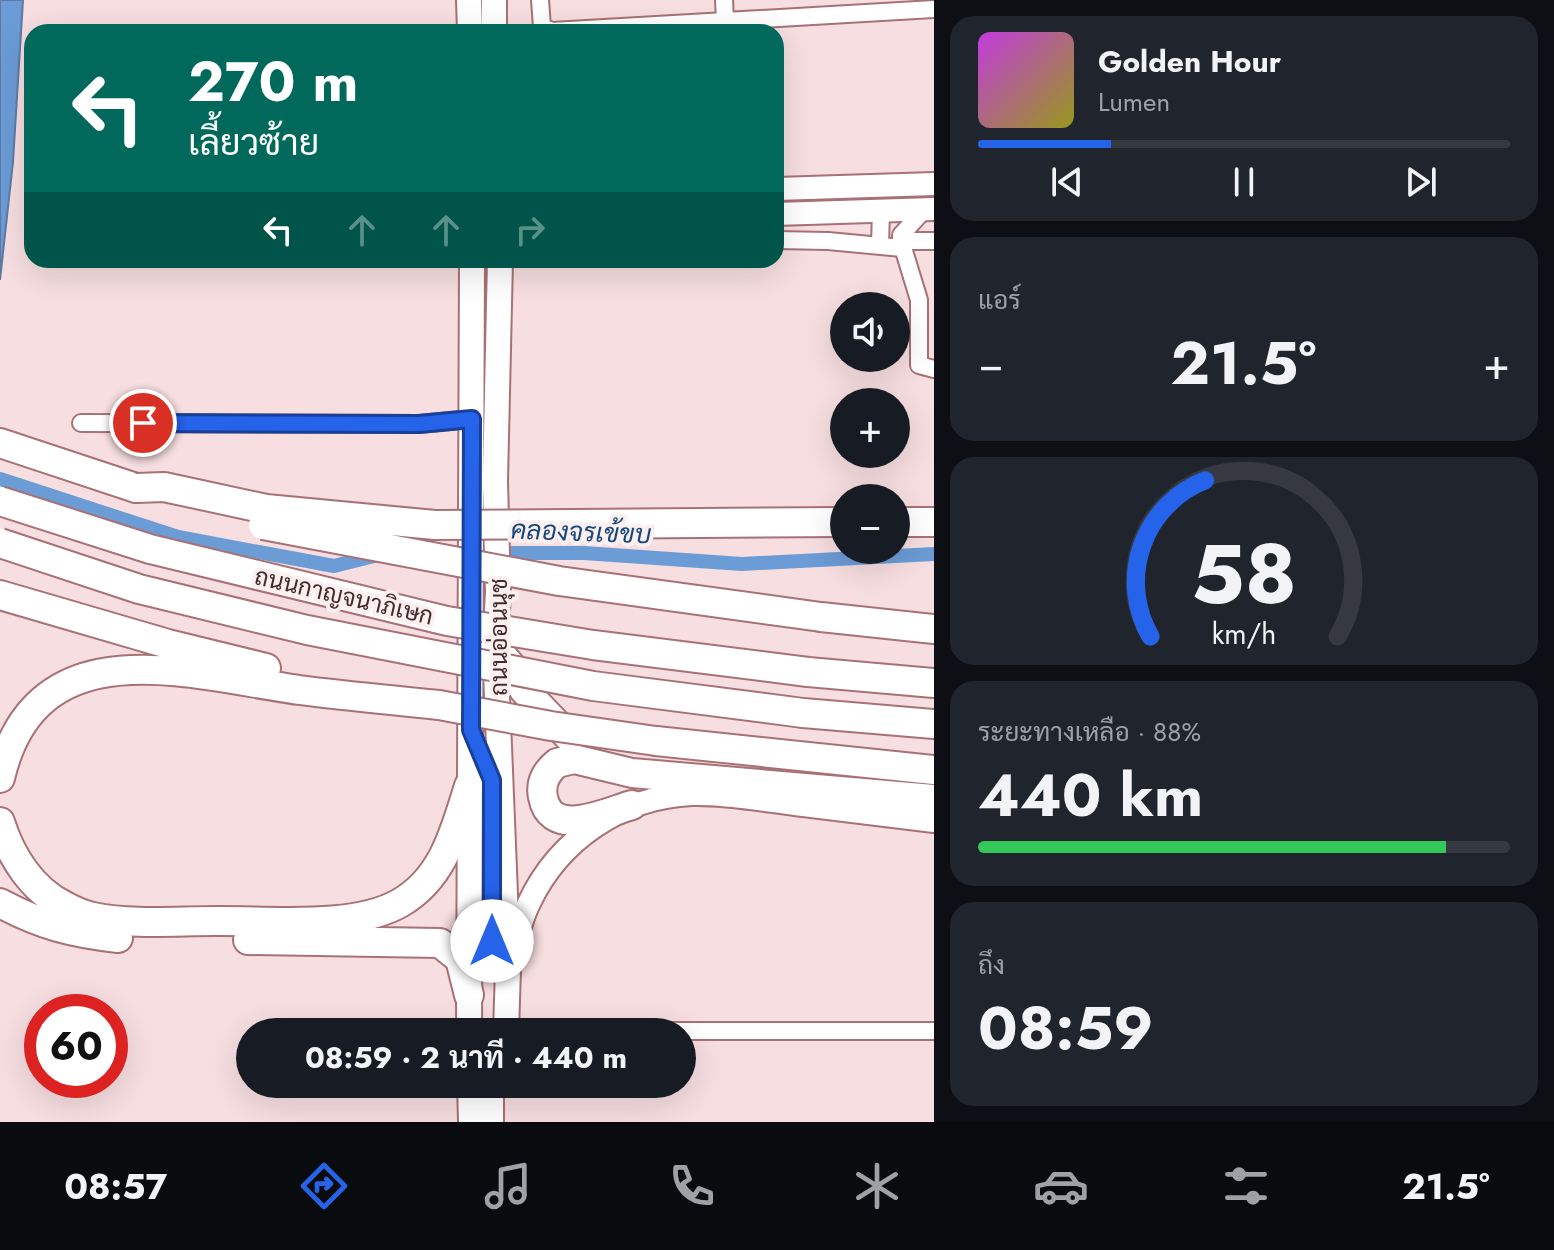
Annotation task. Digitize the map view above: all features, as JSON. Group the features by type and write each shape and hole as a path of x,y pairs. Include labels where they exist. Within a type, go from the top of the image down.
{"highway":[{"path":"0,443 136,488 276,528 559,581 821,617 934,629"},
{"path":"136,488 164,487 266,509 435,525 830,522"},
{"name":"ถนนกาญจนาภิเษก","path":"0,501 150,549 447,621 593,645 808,672 934,683"},
{"path":"910,522 934,522"},
{"name":"ถนนกาญจนาภิเษก","path":"0,543 139,589 307,630 593,686 803,713 934,724"},
{"path":"0,595 168,644 439,705 600,733 934,770"},
{"path":"495,647 511,666 524,690 555,723 613,769"},
{"path":"0,778 19,730 31,712 46,698 87,675 116,670 148,669 439,705"},
{"path":"632,805 584,820 569,821 552,814 544,802 543,781 557,763 574,759 632,773 934,799"},
{"path":"0,903 45,925 126,921 334,920 374,914 417,891 436,870 481,783"},
{"path":"0,822 10,850 23,871 40,890 84,925 125,938 440,943 460,959 469,995"}],"main road":[{"path":"469,0 470,24"},
{"path":"494,0 494,24"},
{"path":"784,189 934,184"},
{"path":"784,214 929,210"},
{"name":"ถนนอ่อนนุช","path":"472,268 472,419 484,482 498,592 495,647 508,969 503,1018"},
{"name":"ถนนอ่อนนุช","path":"500,1018 481,783 471,730 472,591 504,268"},
{"name":"ถนนอ่อนนุช","path":"469,1018 481,783 498,725"},
{"path":"508,969 529,903 546,875 594,827 632,805 671,796 717,795 934,821"},
{"path":"470,1098 471,1122"},
{"path":"491,1098 491,1122"},
{"path":"506,1098 506,1122"}],"street":[{"path":"540,0 542,24"},
{"path":"724,0 725,20"},
{"path":"662,24 906,5 934,9"},
{"path":"929,210 901,235 919,300 919,365 934,369"},
{"path":"880,245 881,211"},
{"path":"784,240 880,245 934,241"},
{"path":"81,423 419,424 472,419"},
{"path":"696,1032 934,1031"}],"water":[{"path":"0,0 23,0 13,162 0,280"}],"waterway":[{"name":"คลองจรเข้ขบ","path":"0,479 178,537 334,566 382,554"},
{"name":"คลองจรเข้ขบ","path":"491,553 584,553 742,564 934,554"}],"route":[{"path":"143,423 419,424 472,419 471,730 492,780 492,941"}]}
